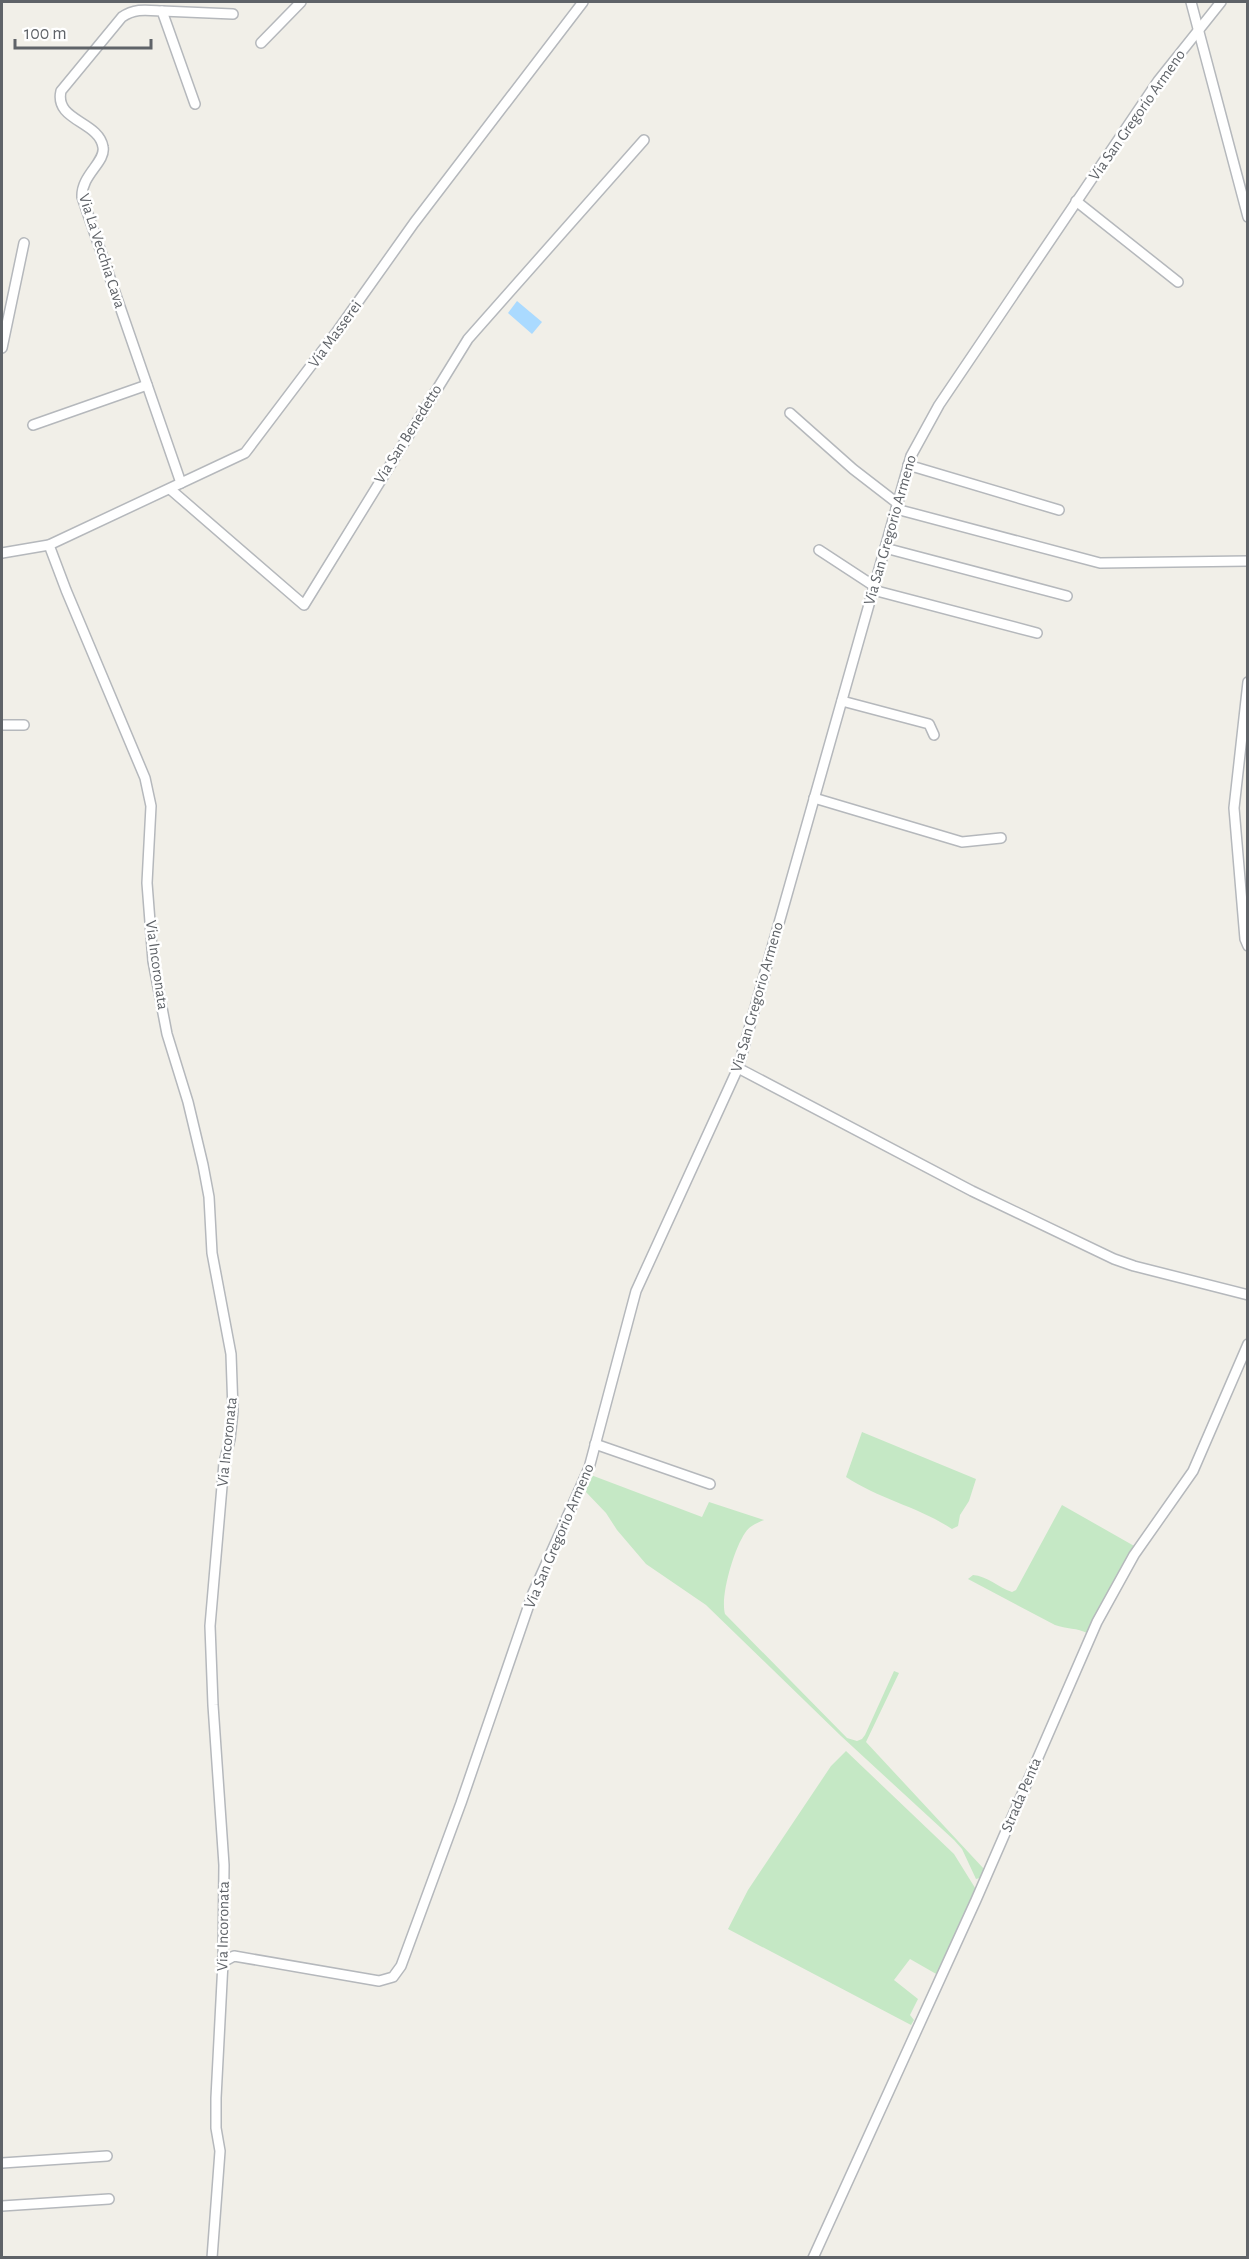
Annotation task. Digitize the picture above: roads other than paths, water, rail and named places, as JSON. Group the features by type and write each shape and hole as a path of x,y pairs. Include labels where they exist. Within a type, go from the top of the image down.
{"street":[{"path":"261,43 301,2"},
{"name":"Via Masserei","path":"2,553 50,545 245,453 338,330 414,223 583,2"},
{"path":"1191,2 1196,17 1197,32 1248,217"},
{"name":"Via San Gregorio Armeno","path":"223,1962 234,1956 379,1981 393,1977 401,1966 461,1803 533,1593 589,1468 636,1291 738,1068 908,465 916,444 939,405 1158,81 1221,2"},
{"name":"Via La Vecchia Cava","path":"162,11 139,9 122,17 61,91 59,98 66,112 96,133 104,149 102,156 85,179 82,197 181,483"},
{"path":"195,104 162,11 233,14"},
{"name":"Via San Benedetto","path":"170,489 304,605 468,339 644,140"},
{"path":"1076,201 1178,282"},
{"path":"2,348 24,243"},
{"path":"33,425 147,385"},
{"path":"790,413 897,506 1100,563 1248,561"},
{"path":"908,465 1059,510"},
{"name":"Via Incoronata","path":"50,545 70,601 145,778 151,806 147,883 153,961 167,1034 205,1173 209,1197 212,1253 231,1354 233,1411 224,1462 210,1626 224,1865 223,1962 216,2098 216,2128 220,2151 212,2258"},
{"path":"885,548 1067,596"},
{"path":"819,550 873,588 1037,633"},
{"path":"1248,682 1234,808 1245,939 1248,946"},
{"path":"842,701 929,724 934,735"},
{"path":"2,725 24,725"},
{"path":"814,798 962,842 1001,838"},
{"path":"738,1068 972,1191 1114,1259 1248,1295"},
{"name":"Strada Penta","path":"813,2258 976,1900 1096,1622 1134,1555 1192,1470 1248,1344"},
{"path":"595,1444 710,1484"},
{"path":"2,2163 107,2156"},
{"path":"2,2205 109,2199"}],"water":[{"path":"517,301 542,322 532,334 508,313"}]}
